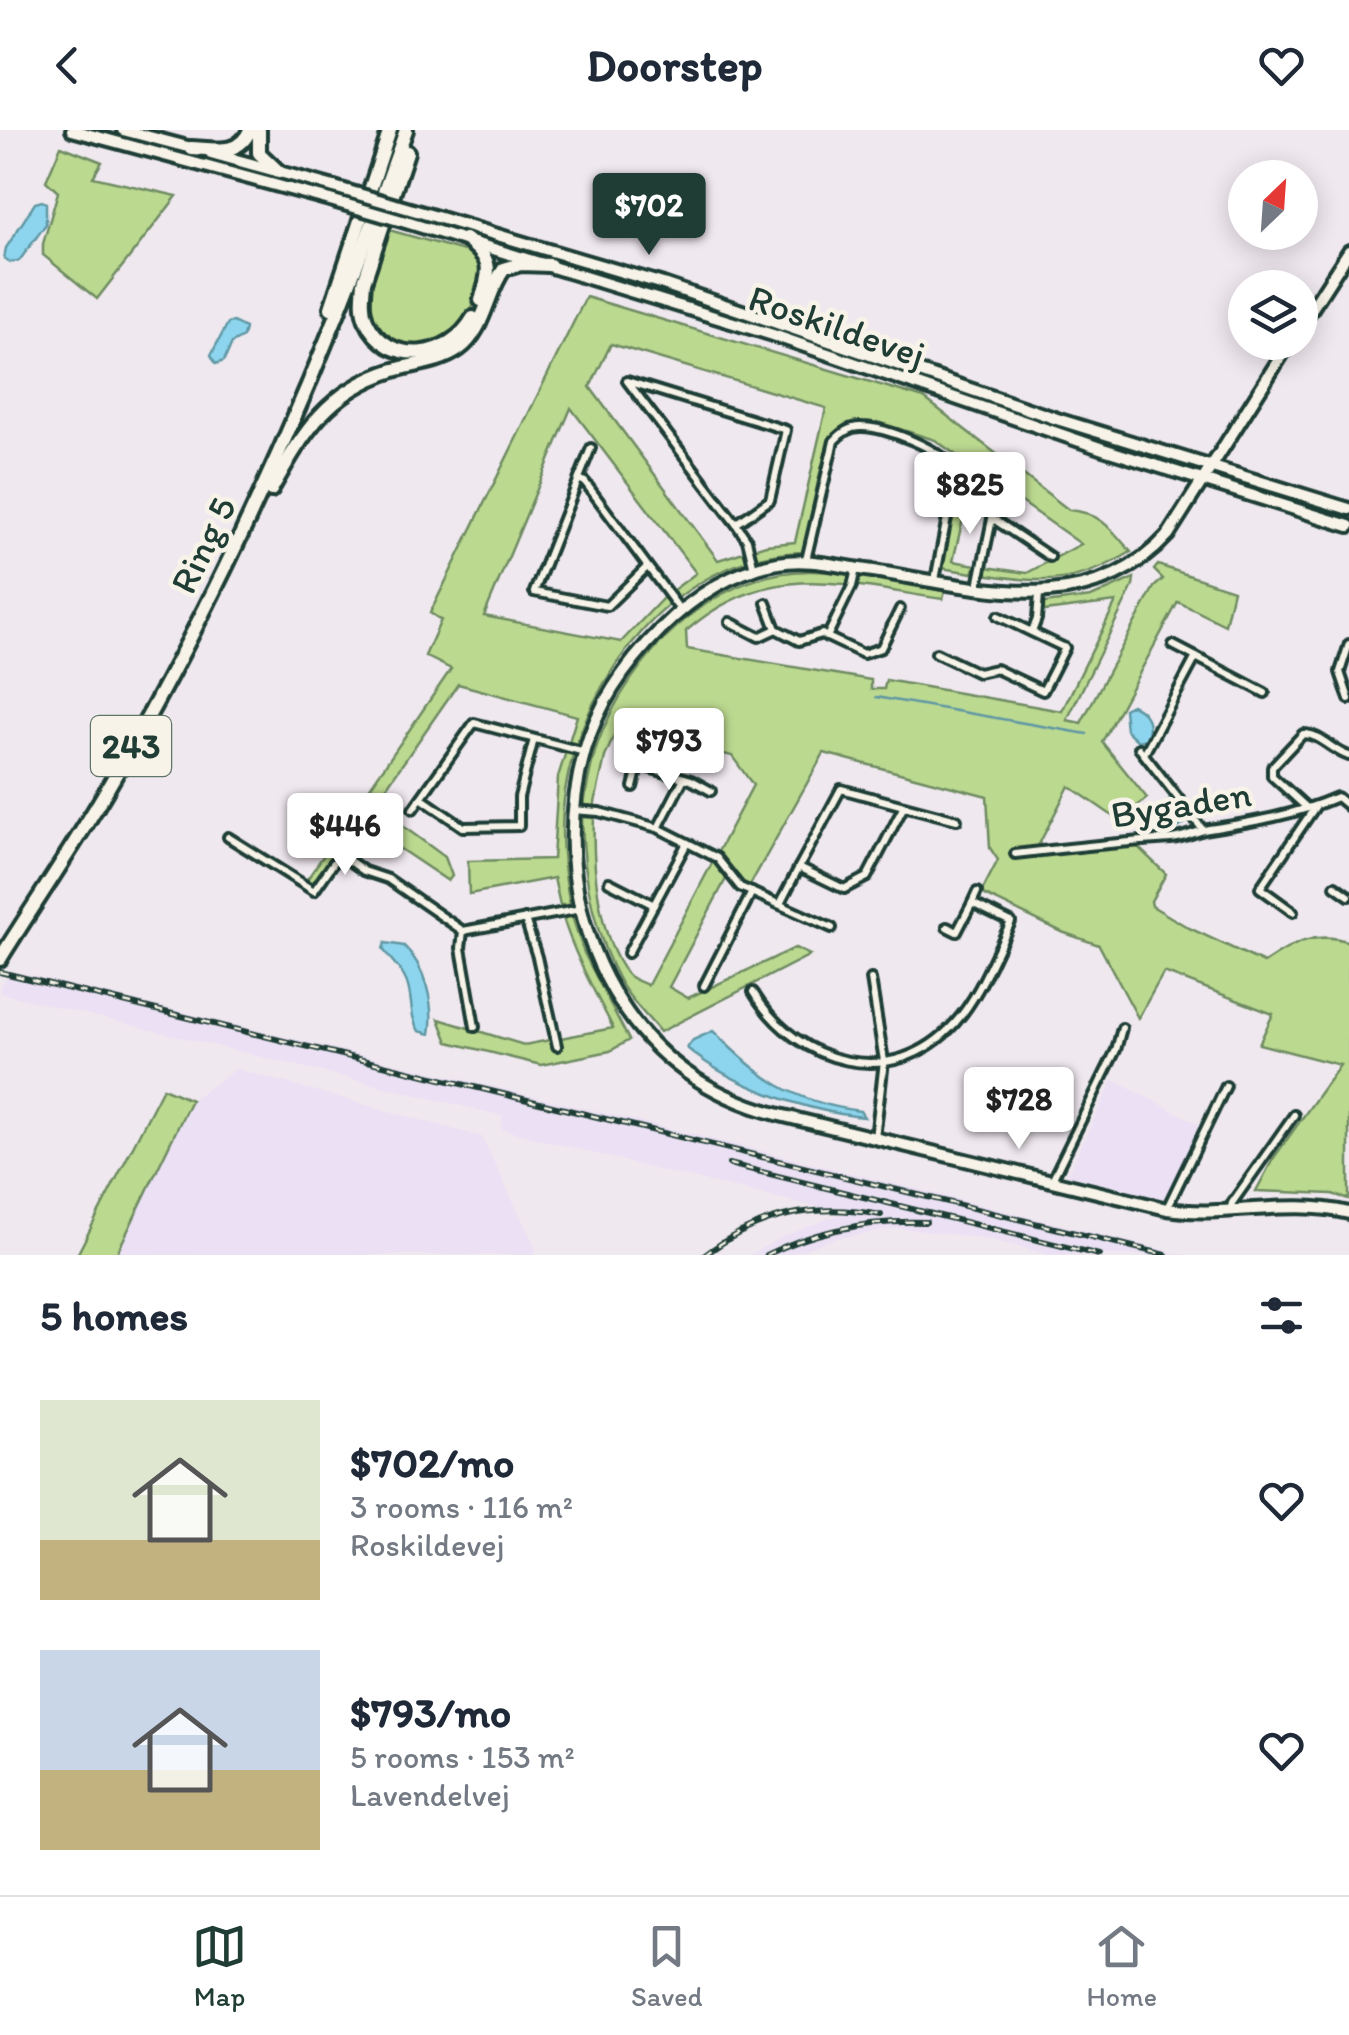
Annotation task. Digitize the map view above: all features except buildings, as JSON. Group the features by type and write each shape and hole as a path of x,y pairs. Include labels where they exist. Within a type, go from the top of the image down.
{"highway":[{"path":"191,148 234,149 241,146 250,130"},
{"path":"259,130 259,153 279,172"},
{"path":"260,496 272,455 356,238 390,130"},
{"name":"Ring 5","path":"0,959 108,788 167,683 247,524 368,238 406,130"},
{"path":"414,130 364,282 362,304 367,322 378,337 400,350 429,353 452,343 465,331 480,302 488,270 486,254 465,239"},
{"path":"247,524 268,496 300,438 338,398 360,383 459,349 481,320 504,269 521,264 550,265"}],"main road":[{"name":"Roskildevej","path":"72,130 550,265 1349,526"},
{"name":"Roskildevej","path":"123,130 663,284 1060,420 1349,508"},
{"path":"1318,299 1349,252"},
{"path":"1278,360 1168,536 1120,574 1086,587 1039,594 806,560 754,569 720,583 680,610 623,674 600,712 584,752 570,842 581,909 592,946 624,1008 652,1044 710,1090 736,1102 1167,1209 1230,1212 1314,1206 1349,1212"}],"street":[{"path":"736,524 770,500 786,430 627,382 747,540 754,569"},
{"path":"806,560 830,449 840,434 857,426 867,427 934,450 956,471 935,580"},
{"path":"591,448 534,592 608,606 648,567"},
{"path":"579,479 586,482 680,610"},
{"path":"978,586 997,495"},
{"path":"992,518 1050,558"},
{"path":"827,637 852,586 856,568"},
{"path":"1032,632 1039,594"},
{"path":"766,602 776,629 799,641 822,634 863,654 881,648 900,609"},
{"path":"936,653 978,673 996,669 1044,692 1066,648 998,616"},
{"path":"730,622 759,637 776,629"},
{"path":"1349,644 1340,672 1349,699"},
{"path":"1174,646 1264,694"},
{"path":"1196,658 1141,751 1203,830"},
{"path":"413,809 474,723 584,752"},
{"path":"1294,912 1260,888 1311,808 1272,776 1272,767 1303,734 1315,734 1349,756"},
{"path":"421,798 463,826 519,826 519,796 534,739"},
{"path":"633,787 641,755"},
{"path":"638,765 711,790"},
{"path":"658,828 684,778"},
{"path":"780,904 841,789 957,820"},
{"name":"Bygaden","path":"1016,854 1150,838 1176,839 1311,808 1337,797 1349,807"},
{"path":"799,867 844,889 864,878 904,806"},
{"path":"573,810 598,812 658,828 717,858 734,882 832,928"},
{"path":"228,837 314,891 346,845"},
{"path":"628,953 687,843"},
{"path":"340,854 364,871 388,880 463,931 581,909"},
{"path":"610,882 654,904"},
{"path":"1335,886 1349,896"},
{"path":"704,986 752,892"},
{"path":"947,926 957,932 977,892"},
{"path":"972,902 1011,922"},
{"path":"753,992 782,1031 813,1050 844,1060 884,1061 912,1053 932,1043 957,1022 1015,914"},
{"path":"525,919 538,957 553,1040"},
{"path":"463,931 468,1018 475,1028"},
{"path":"712,970 723,976"},
{"path":"870,979 884,1061 875,1138"},
{"path":"1051,1181 1116,1050 1122,1028"},
{"path":"1167,1209 1226,1086"},
{"path":"1230,1212 1232,1203 1294,1115"}],"shaded area":[{"path":"11,971 1184,1255 1051,1255 988,1239 900,1228 833,1239 789,1255 750,1255 782,1237 843,1213 501,1129 503,1116 0,993 0,986"},
{"path":"236,1069 482,1137 536,1249 533,1255 116,1255 191,1100"},
{"path":"1113,1080 1201,1125 1165,1200 1067,1175"}],"green space":[{"path":"61,146 102,162 93,177 177,196 97,299 43,255 58,192 46,181"},
{"path":"389,230 482,256 483,270 475,299 461,329 451,339 424,348 410,347 396,342 374,324 367,296"},
{"path":"586,297 924,398 1069,510 1089,514 1104,524 1131,552 1093,571 1060,579 984,574 986,567 1027,573 1081,544 975,469 953,561 976,565 973,573 941,568 966,462 935,440 877,422 873,426 844,429 835,435 825,457 804,552 759,558 717,574 678,598 645,628 616,664 576,747 565,791 563,848 570,905 560,905 554,878 469,894 468,861 553,859 558,777 577,716 458,684 374,805 445,857 452,876 448,881 360,822 314,886 306,881 451,669 425,656 441,620 430,613","holes":["611,344 826,408 795,542 766,545 718,560 590,387","571,408 696,573 664,597 621,642 484,616"]},
{"path":"1158,565 1233,590 1225,625 1178,602 1102,742 1147,798 1120,821 1069,786 1033,856 1137,846 1166,874 1152,906 1264,963 1315,938 1349,942 1349,1199 1332,1194 1256,1191 1273,1159 1340,1065 1259,1044 1273,1014 1164,972 1138,1018 1099,945 1062,932 981,893 998,860 990,848 987,796 824,753 750,885 726,879 669,987 688,998 795,948 810,955 660,1032 621,984 603,944 587,881 582,817 594,818 596,877 609,940 627,974 648,985 753,785 732,756 618,726 605,757 594,807 584,805 597,745 611,713 652,652 678,625 739,586 773,575 842,573 945,591 943,599 840,584 778,585 748,593 717,608 686,631 687,649 871,680 871,689 884,689 886,680 1062,711 1116,602 1044,611 1044,603 1091,597 1134,578 1067,720 1081,723 1154,587 1163,579 1154,570"},
{"path":"572,916 584,953 629,1040 610,1051 541,1065 448,1042 439,1019 524,1045 613,1028 568,932 563,918"},
{"path":"163,1088 191,1100 116,1255 77,1255"}],"water":[{"path":"35,203 46,203 46,224 19,261 10,262 4,258 6,248"},
{"path":"228,323 245,328 243,337 232,343 224,361 216,364 211,355"},
{"path":"1132,705 1147,719 1146,739 1138,741 1126,730 1124,709"},
{"path":"1170,798 1190,819 1174,831 1166,812"},
{"path":"385,943 404,946 418,964 430,999 430,1034 419,1031 416,1025 407,983 383,949"},
{"path":"713,1031 746,1062 779,1085 815,1101 860,1111 864,1117 795,1103 725,1074 687,1048 693,1040"}],"waterway":[{"path":"876,697 1087,734"}],"railway":[{"path":"0,972 1166,1255"},
{"path":"729,1164 1099,1255"},
{"path":"705,1255 746,1229 789,1215 834,1210 881,1215"},
{"path":"766,1255 844,1228 926,1222"}]}
